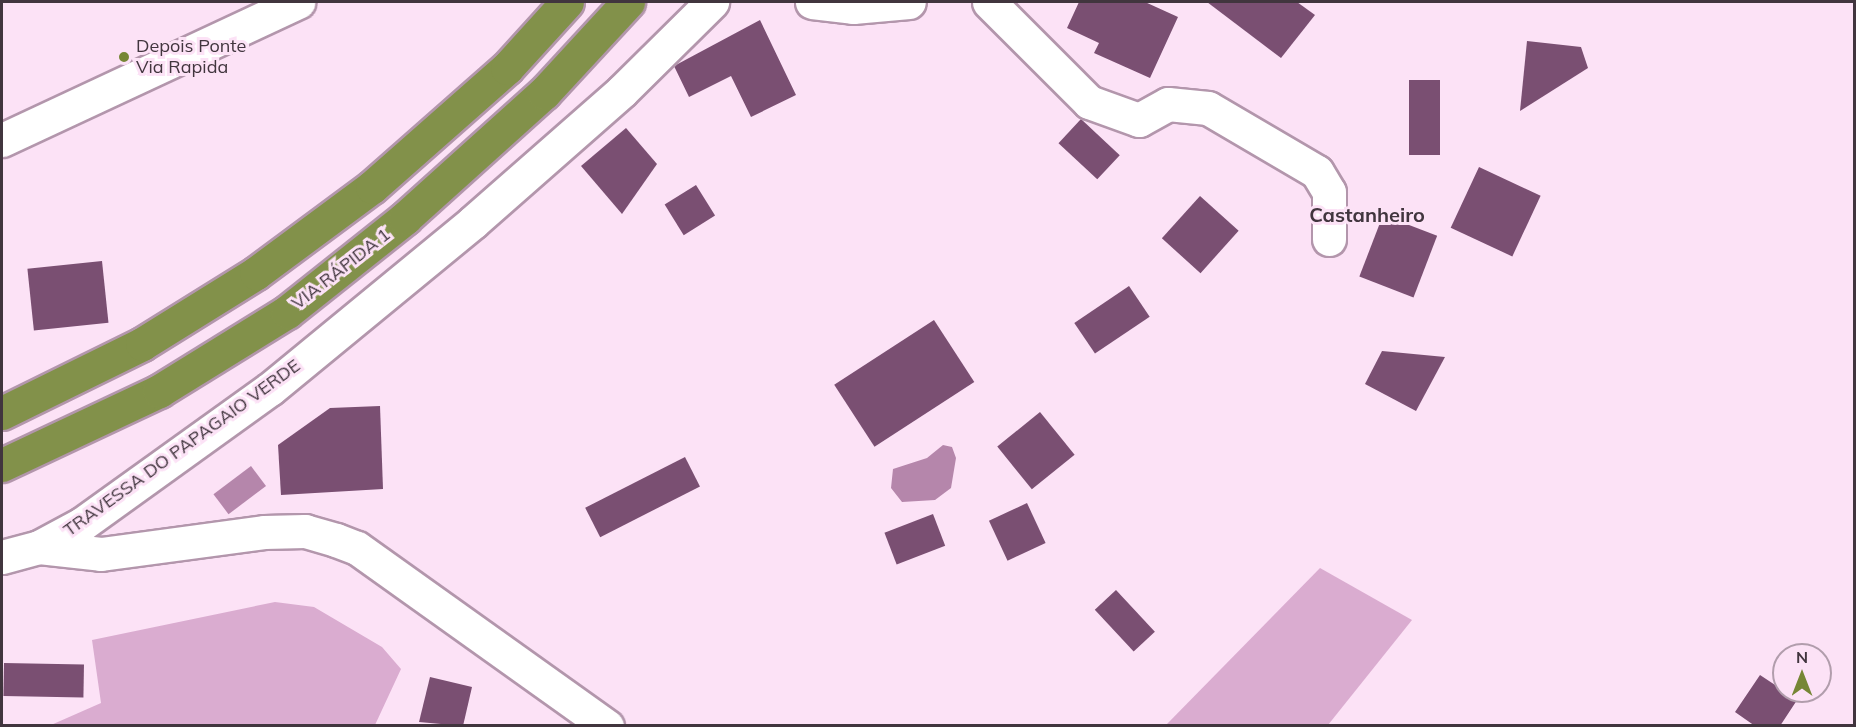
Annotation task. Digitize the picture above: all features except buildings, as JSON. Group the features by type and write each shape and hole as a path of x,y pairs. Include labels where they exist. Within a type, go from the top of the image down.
{"highway":[{"path":"2,413 142,344 256,273 372,187 507,68 567,2"},
{"name":"VIA RÁPIDA 1","path":"2,465 159,391 287,312 405,218 535,101 628,2"}],"street":[{"path":"2,140 298,2"},
{"name":"TRAVESSA DO PAPAGAIO VERDE","path":"39,547 82,524 270,389 482,214 622,91 712,2"},
{"path":"812,2 853,7 909,2"},
{"path":"989,2 1089,102 1140,120 1168,104 1208,108 1317,172 1329,192 1329,239"},
{"name":"TRAVESSA DO PAPAGAIO VERDE","path":"39,547 101,554 264,532 305,531 336,540 357,548 607,726"},
{"path":"2,557 39,547"}],"shaded area":[{"path":"943,445 952,447 956,458 951,488 935,500 902,502 891,488 893,469 927,458"},
{"path":"251,466 266,486 229,514 213,494"},
{"path":"1320,568 1412,620 1328,725 1166,725"},
{"path":"275,602 314,607 382,647 401,669 375,725 51,725 101,703 92,640"}],"place":[{"name":"Depois Ponte Via Rapida","path":"124,57"}],"district":[{"name":"Castanheiro","path":"1367,214"}]}
